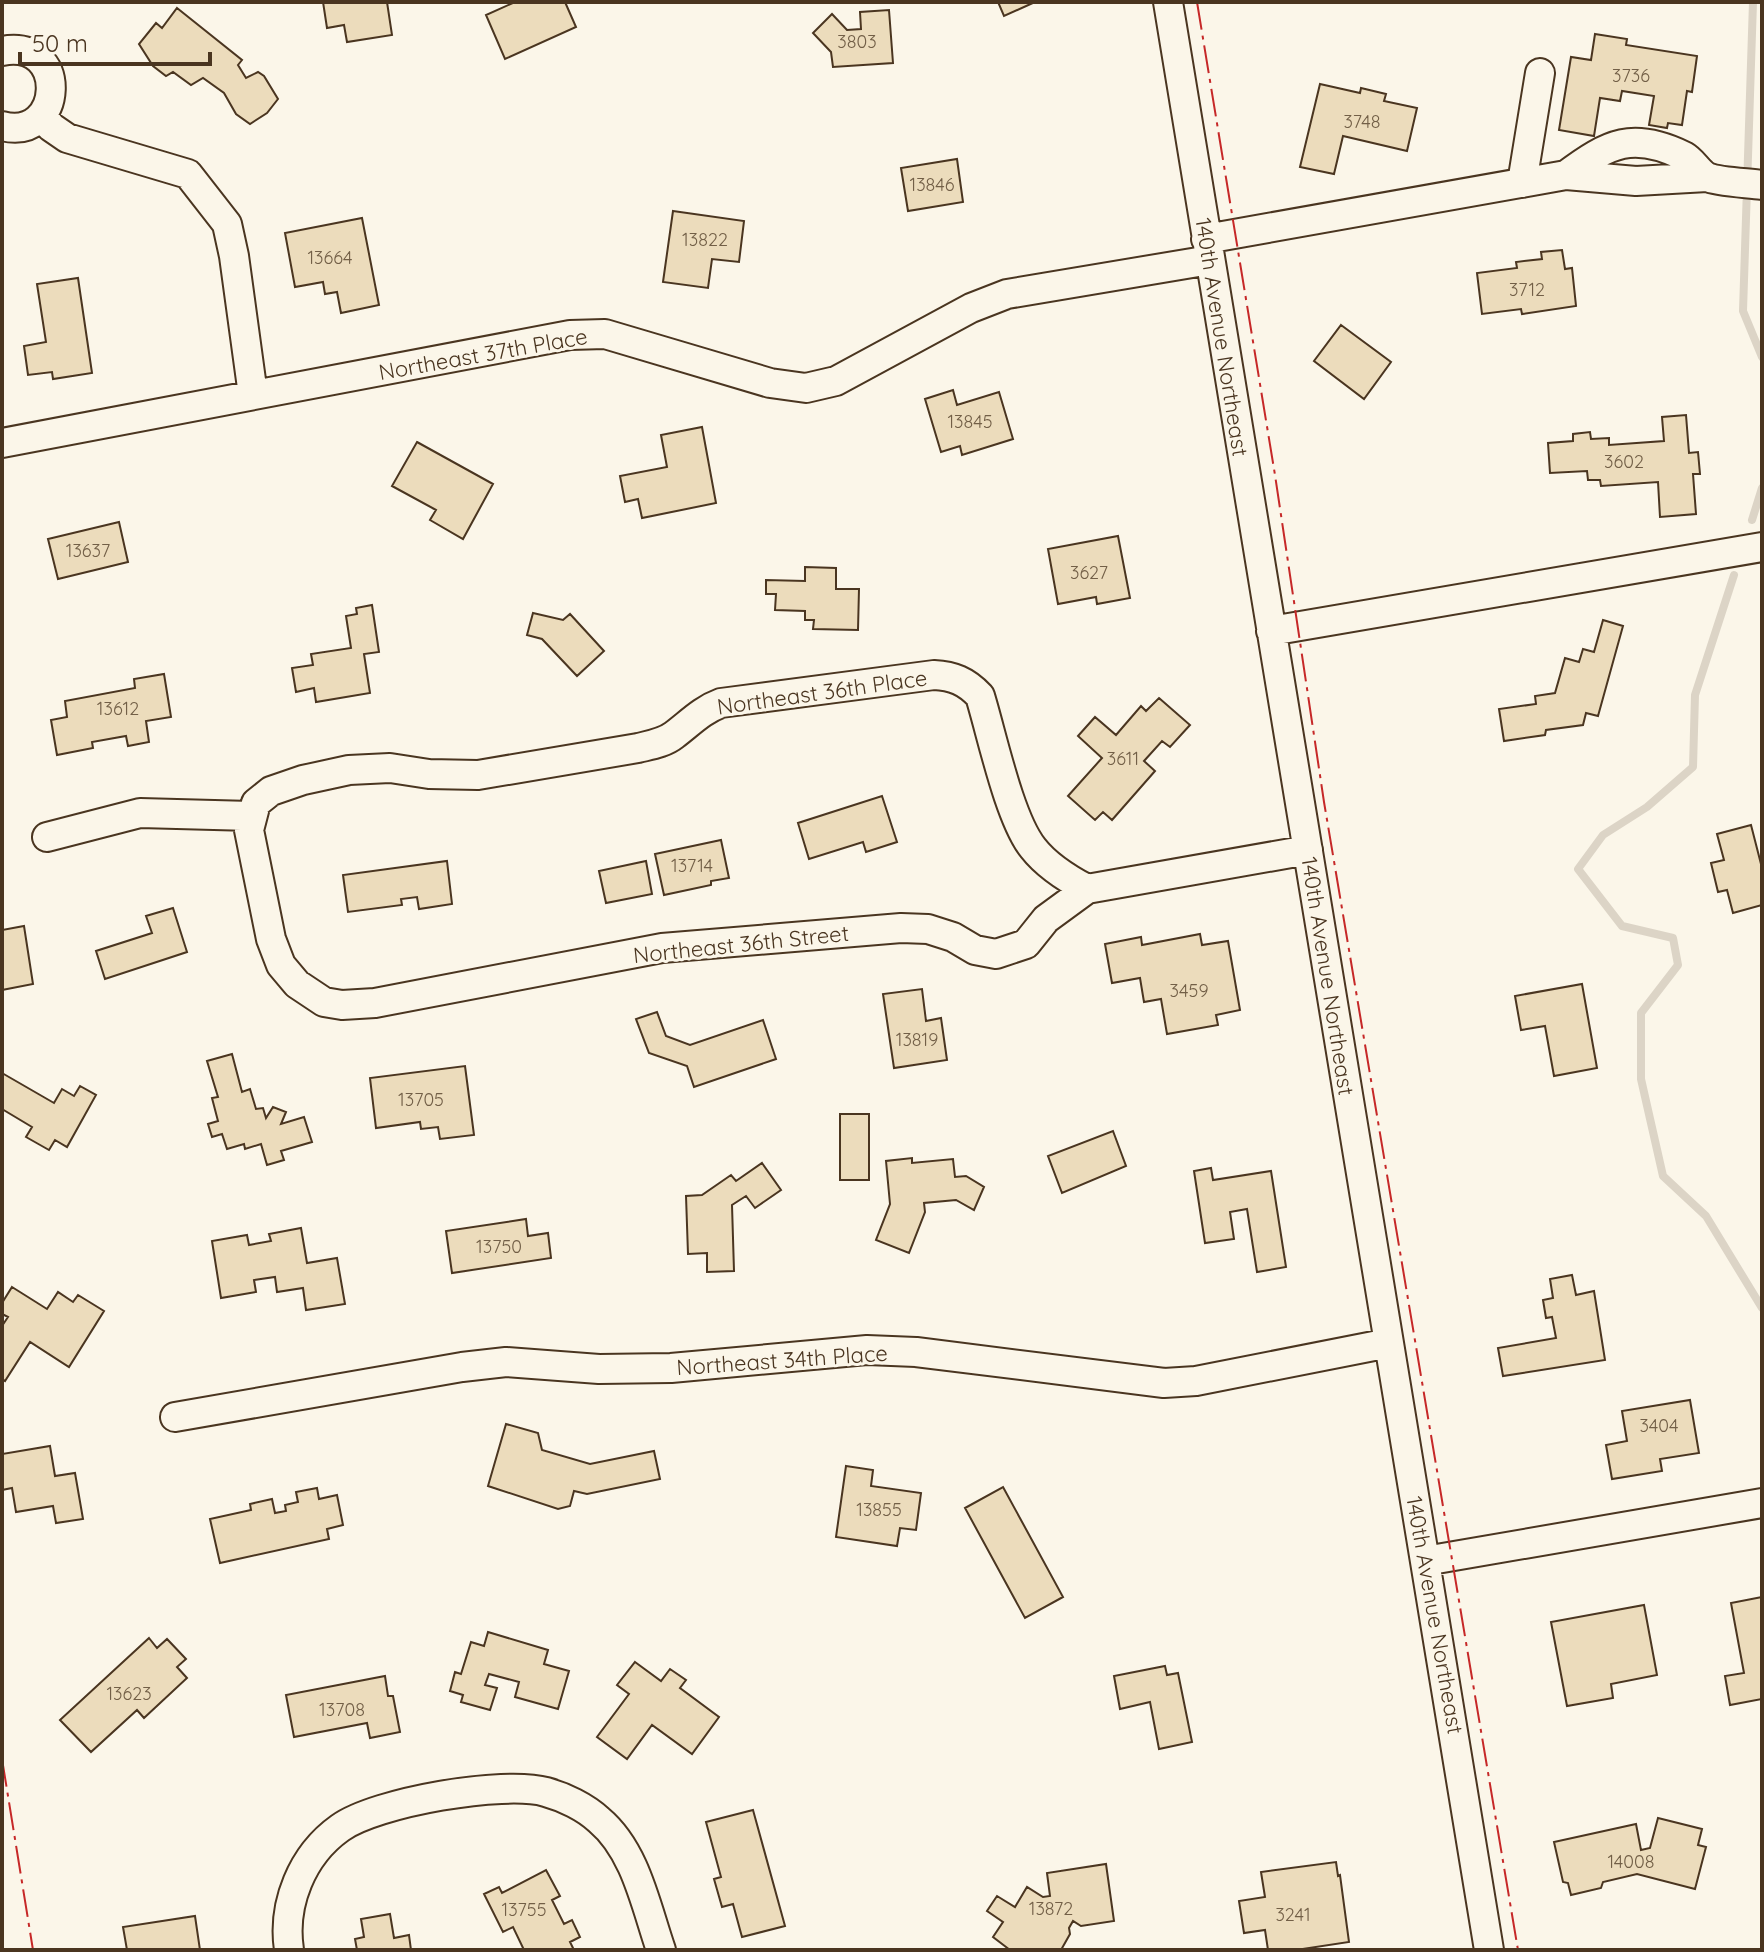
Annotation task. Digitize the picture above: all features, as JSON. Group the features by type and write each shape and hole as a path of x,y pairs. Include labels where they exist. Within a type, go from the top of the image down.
{"street":[{"name":"140th Avenue Northeast","path":"1168,2 1489,1950"},
{"path":"2,51 18,49 29,52 48,69 52,93 42,115 32,123 20,127 2,126"},
{"path":"1522,183 1540,73"},
{"path":"42,115 51,127 67,138 188,174 227,224 253,395"},
{"path":"1566,175 1597,152 1627,143 1653,143 1688,158 1707,177"},
{"name":"Northeast 37th Place","path":"2,443 570,335 605,334 770,383 806,388 836,381 971,308 1007,294 1566,175"},
{"path":"1566,175 1636,181 1707,177 1762,185"},
{"path":"1271,631 1762,547"},
{"name":"Northeast 36th Place","path":"47,837 140,813 254,810 271,791 349,770 390,768 429,774 478,775 661,742 672,737 700,713 721,703 934,675 961,680 980,696 1008,793 1032,847 1067,878 1087,889"},
{"name":"Northeast 36th Street","path":"254,810 249,830 271,939 281,965 312,996 342,1005 375,1003 662,948 901,928 928,929 953,937 975,950 996,954 1026,944 1046,919 1087,889 1308,850"},
{"name":"Northeast 34th Place","path":"175,1417 506,1362 599,1369 671,1368 867,1350 916,1352 1164,1383 1196,1381 1389,1343"},
{"path":"1425,1561 1762,1503"},
{"path":"289,1950 286,1933 294,1888 306,1863 341,1827 377,1811 472,1791 512,1788 544,1791 572,1802 600,1820 633,1866 661,1950"}],"building":[{"path":"323,2 387,2 392,35 347,42 344,25 327,28"},
{"path":"515,2 565,2 576,27 505,59 486,15"},
{"path":"998,2 1035,2 1004,16"},
{"path":"177,8 242,60 238,65 246,78 258,72 264,76 278,99 267,113 250,124 236,114 224,93 203,78 191,85 173,72 166,76 153,66 139,44 156,23 162,28"},
{"path":"889,10 893,63 833,67 831,52 813,33 832,14 847,30 861,29 860,12"},
{"path":"1595,34 1627,39 1626,45 1697,56 1692,92 1687,91 1682,125 1668,123 1667,128 1649,125 1654,96 1622,91 1620,101 1600,98 1594,136 1559,130 1571,57 1591,60"},
{"path":"1320,84 1360,93 1361,88 1386,94 1384,101 1417,108 1407,151 1343,136 1334,174 1300,167"},
{"path":"957,159 963,202 908,211 901,168"},
{"path":"673,211 744,221 739,262 712,259 708,288 663,282"},
{"path":"362,218 379,305 341,313 337,292 325,294 323,282 295,287 285,233"},
{"path":"1562,250 1565,269 1572,268 1576,306 1522,314 1521,309 1482,314 1477,273 1517,268 1516,262 1542,259 1541,252"},
{"path":"78,278 92,373 53,379 52,372 28,375 24,346 46,342 37,284"},
{"path":"1341,325 1391,362 1364,399 1314,361"},
{"path":"953,390 957,405 999,392 1013,439 962,455 960,446 941,452 925,399"},
{"path":"1686,415 1689,453 1698,452 1700,474 1693,474 1696,514 1660,517 1658,482 1601,486 1600,480 1588,480 1587,471 1550,473 1548,443 1573,441 1573,434 1590,432 1591,439 1609,438 1609,445 1664,441 1662,417"},
{"path":"702,427 716,503 642,518 638,499 625,502 620,476 667,467 661,435"},
{"path":"417,442 493,484 463,539 430,520 436,510 392,486"},
{"path":"119,522 128,562 58,579 48,539"},
{"path":"1118,536 1130,598 1097,604 1096,597 1058,604 1048,549"},
{"path":"805,567 836,568 836,589 859,589 858,630 813,629 814,620 805,620 805,611 775,610 776,594 766,594 766,580 805,581"},
{"path":"372,605 379,652 364,654 370,693 316,702 314,688 296,692 292,668 313,665 311,654 351,648 346,616 357,614 356,608"},
{"path":"533,613 563,620 570,614 604,651 577,676 542,639 527,635"},
{"path":"1603,620 1623,626 1598,716 1586,713 1583,725 1546,730 1545,735 1504,741 1499,709 1536,704 1535,696 1555,693 1565,658 1579,662 1583,649 1594,652"},
{"path":"164,674 171,717 146,721 149,742 128,746 126,736 92,742 93,748 57,755 51,720 67,717 65,701 135,688 134,679"},
{"path":"1159,698 1190,725 1170,747 1162,741 1144,761 1155,771 1112,820 1103,812 1095,820 1068,796 1102,758 1078,736 1095,717 1116,735 1141,706 1146,711"},
{"path":"882,796 897,842 866,852 863,842 809,859 798,823"},
{"path":"1751,825 1762,868 1762,905 1733,913 1727,890 1718,892 1711,863 1724,860 1717,834"},
{"path":"721,840 729,878 664,895 655,854"},
{"path":"447,861 452,904 419,909 417,897 401,899 402,905 348,912 343,875"},
{"path":"646,861 652,894 606,903 599,871"},
{"path":"173,908 187,952 105,979 96,951 152,933 146,916"},
{"path":"24,926 33,984 2,990 2,930"},
{"path":"1200,934 1202,945 1228,941 1240,1010 1216,1015 1218,1025 1167,1034 1161,999 1144,1002 1140,978 1112,983 1105,944 1141,937 1142,945"},
{"path":"1582,984 1597,1068 1554,1076 1545,1026 1521,1030 1515,996"},
{"path":"922,989 926,1021 941,1018 947,1060 894,1068 883,994"},
{"path":"657,1012 666,1036 690,1045 763,1020 776,1059 694,1087 687,1066 649,1053 636,1019"},
{"path":"232,1054 242,1092 250,1089 256,1109 263,1108 266,1118 273,1107 286,1112 281,1124 304,1117 312,1142 281,1151 284,1160 267,1165 261,1144 245,1149 244,1144 227,1149 222,1134 212,1137 208,1124 218,1121 212,1098 218,1097 207,1061"},
{"path":"465,1066 474,1135 440,1139 438,1127 421,1129 420,1122 376,1128 370,1078"},
{"path":"2,1073 54,1103 62,1089 74,1096 80,1086 96,1095 67,1147 55,1140 49,1150 26,1137 32,1127 2,1109"},
{"path":"840,1114 869,1114 869,1180 840,1180"},
{"path":"1113,1131 1126,1166 1062,1193 1048,1156"},
{"path":"912,1158 912,1163 953,1159 955,1177 966,1176 984,1187 974,1210 956,1200 924,1203 925,1212 909,1253 876,1240 890,1204 886,1161"},
{"path":"762,1163 781,1190 755,1208 746,1196 732,1205 734,1271 707,1272 707,1253 688,1254 686,1196 702,1195 731,1175 736,1181"},
{"path":"1211,1168 1213,1180 1271,1171 1286,1267 1257,1272 1247,1209 1230,1212 1234,1239 1205,1243 1194,1171"},
{"path":"526,1219 528,1236 548,1233 551,1258 452,1273 446,1231"},
{"path":"301,1228 307,1263 337,1258 345,1304 306,1310 303,1288 277,1292 275,1277 254,1280 256,1292 221,1298 212,1241 247,1235 249,1245 271,1241 269,1234"},
{"path":"1572,1275 1576,1295 1594,1291 1605,1360 1503,1376 1498,1348 1556,1338 1552,1317 1546,1318 1543,1300 1553,1298 1550,1279"},
{"path":"12,1287 47,1309 58,1292 73,1302 78,1295 104,1311 69,1367 30,1342 5,1381 2,1379 2,1326 8,1317 2,1314 2,1303"},
{"path":"1690,1400 1699,1453 1660,1459 1662,1471 1612,1479 1606,1445 1627,1441 1622,1411"},
{"path":"506,1424 538,1433 542,1450 590,1464 654,1451 660,1479 587,1494 574,1491 570,1506 558,1509 488,1486"},
{"path":"50,1446 55,1476 75,1473 83,1519 56,1523 53,1506 16,1512 12,1488 2,1490 2,1454"},
{"path":"846,1466 873,1470 871,1486 921,1493 916,1530 900,1528 897,1546 836,1537"},
{"path":"1003,1487 1063,1597 1025,1618 965,1508"},
{"path":"317,1488 319,1499 337,1495 343,1525 327,1529 329,1539 220,1563 210,1519 251,1510 250,1504 272,1499 275,1513 286,1511 285,1505 298,1502 296,1492"},
{"path":"1762,1597 1762,1699 1730,1705 1725,1676 1744,1673 1731,1603"},
{"path":"1644,1605 1657,1675 1611,1684 1613,1698 1567,1706 1551,1622"},
{"path":"488,1632 548,1650 544,1664 569,1671 558,1709 515,1697 519,1682 489,1674 485,1685 497,1688 490,1710 461,1702 463,1695 450,1691 455,1672 461,1674 471,1642 484,1646"},
{"path":"149,1638 157,1648 167,1639 186,1659 177,1667 187,1678 144,1718 137,1710 91,1752 60,1720"},
{"path":"635,1662 661,1681 670,1669 686,1680 680,1688 719,1717 692,1754 652,1725 627,1759 597,1737 629,1694 617,1685"},
{"path":"1165,1666 1167,1675 1178,1673 1192,1742 1159,1749 1150,1702 1120,1709 1114,1676"},
{"path":"385,1676 388,1696 393,1696 400,1732 370,1738 367,1723 294,1737 286,1695"},
{"path":"753,1810 785,1926 742,1937 733,1904 722,1907 714,1879 721,1877 706,1822"},
{"path":"1658,1818 1702,1829 1698,1845 1706,1847 1695,1889 1637,1874 1603,1882 1601,1888 1571,1895 1568,1883 1563,1882 1554,1842 1636,1824 1641,1850 1650,1848"},
{"path":"1336,1862 1349,1942 1296,1950 1268,1950 1265,1930 1244,1933 1239,1901 1265,1897 1261,1872"},
{"path":"1106,1864 1114,1921 1081,1926 1073,1921 1061,1950 1010,1950 993,1937 1003,1922 987,1911 997,1896 1015,1907 1027,1887 1043,1897 1050,1896 1047,1873"},
{"path":"546,1870 560,1896 552,1900 564,1924 572,1920 580,1937 570,1942 574,1950 524,1950 513,1927 503,1932 484,1894 499,1887 502,1893"},
{"path":"390,1914 394,1938 409,1935 411,1950 357,1950 355,1939 364,1937 361,1919"},
{"path":"195,1916 200,1950 127,1950 123,1927"}],"waterway":[{"path":"1753,2 1743,311 1762,357"},
{"path":"1752,520 1762,488"},
{"path":"1734,575 1695,695 1693,767 1647,807 1603,835 1578,869 1622,926 1673,938 1678,965 1641,1013 1641,1079 1663,1176 1706,1216 1762,1308"}],"power":[{"path":"1197,2 1275,475 1324,802 1518,1950"},
{"path":"2,1759 33,1950"}]}
